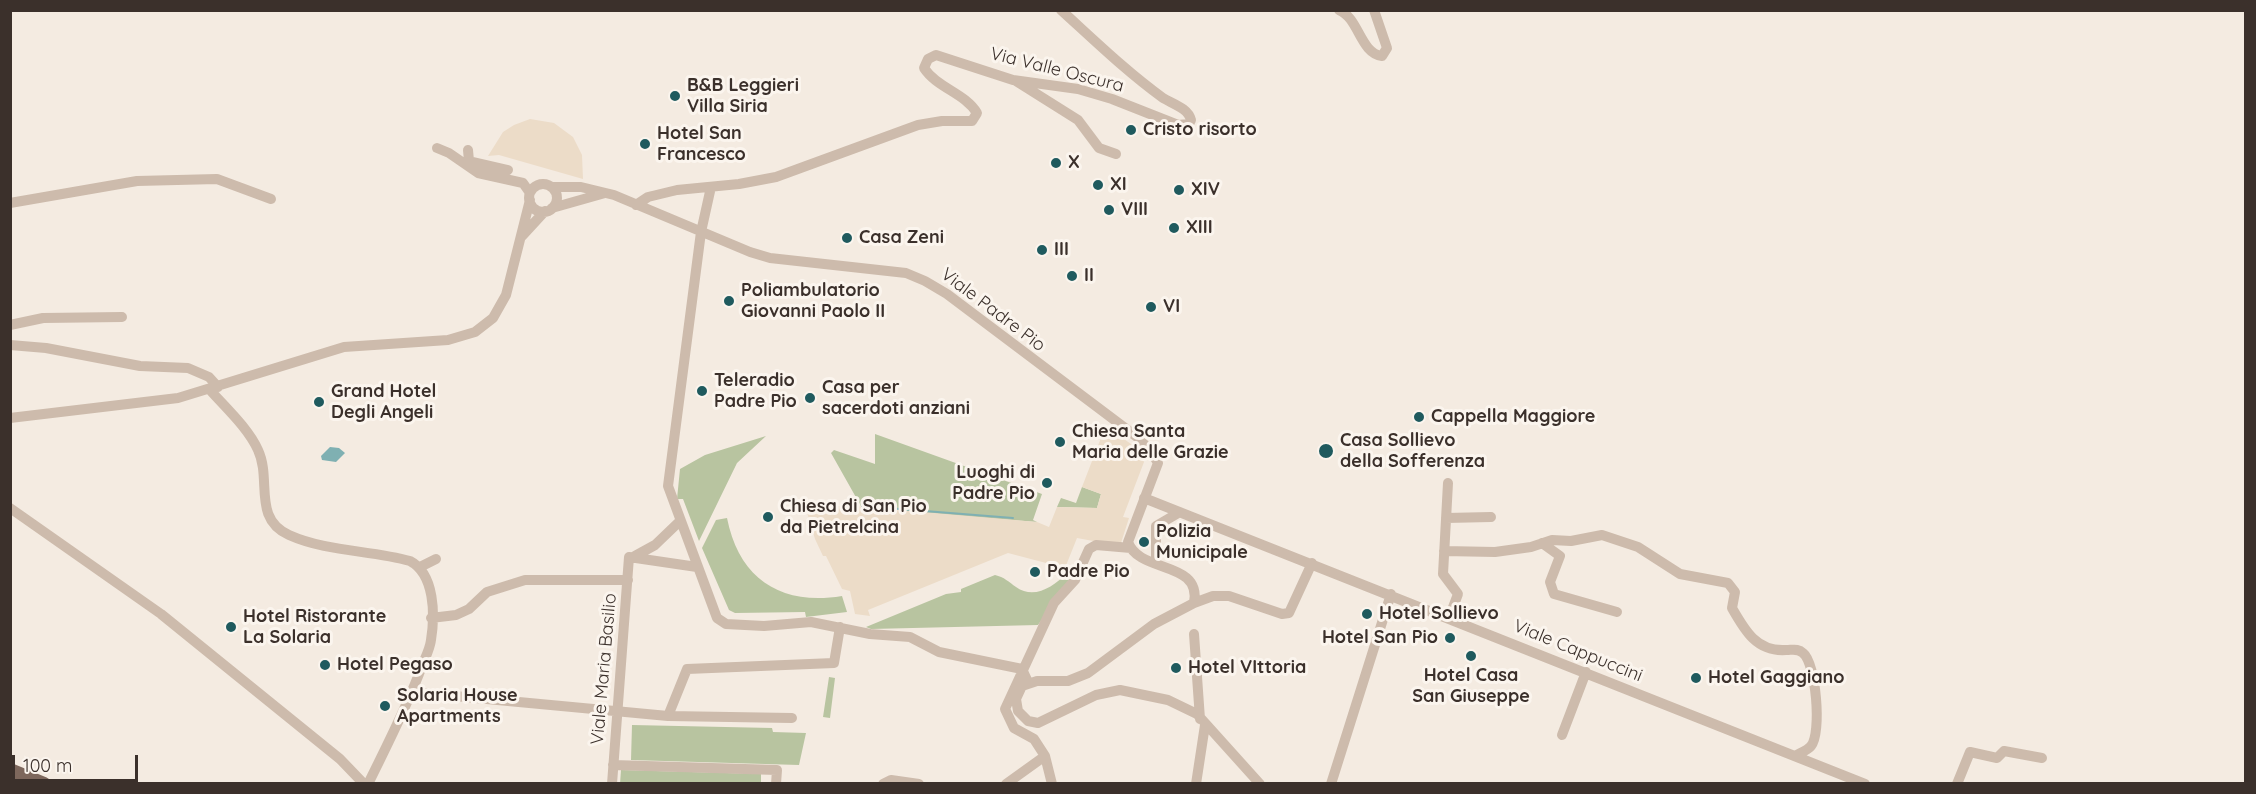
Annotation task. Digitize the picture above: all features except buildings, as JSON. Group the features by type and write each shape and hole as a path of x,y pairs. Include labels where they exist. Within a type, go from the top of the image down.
{"main road":[{"path":"10,770 44,783"}],"street":[{"name":"Via Valle Oscura","path":"636,205 648,196 776,177 918,125 942,121 972,121 976,116 975,109 935,81 924,68 931,57 941,54 1013,80 1078,89 1178,125 1185,127 1189,124 1191,120 1187,112 1164,98 1117,61 1062,10"},
{"path":"1339,10 1349,16 1372,52 1382,56 1387,48 1374,10"},
{"path":"1013,80 1078,120 1099,148 1116,154"},
{"path":"437,148 449,153 478,173 523,183 535,209 549,210"},
{"path":"468,150 470,160 508,170"},
{"path":"10,203 137,181 217,178 271,199"},
{"path":"10,418 142,405 214,389 344,347 448,340 475,332 494,318 500,309 530,196 540,184 552,187 557,199 549,210"},
{"name":"Viale Padre Pio","path":"552,187 581,187 605,192 770,258 906,273 925,281 947,294 1146,445 1158,463 1144,498"},
{"path":"711,187 701,232 668,486 717,618 726,624 764,626 811,622 870,634 910,637 939,652 1022,669"},
{"path":"520,239 532,222 549,210 605,192"},
{"path":"10,325 43,318 122,317"},
{"path":"10,345 46,348 140,366 188,368 209,377 214,389 259,451 263,503 273,524 287,534 310,543 404,559 420,567 429,582 431,640 412,692 366,783 345,763 161,614 10,508"},
{"path":"1448,483 1443,574 1458,594 1449,618"},
{"path":"1144,498 1129,535 1131,548 1138,555 1190,580 1195,591 1194,603"},
{"name":"Viale Cappuccini","path":"1144,498 1865,783"},
{"path":"1156,563 1155,526 1180,512"},
{"path":"1446,518 1491,517"},
{"path":"632,556 655,545 680,521"},
{"path":"1444,551 1495,552 1552,540 1570,542 1602,535 1638,548 1688,577 1728,583 1735,592 1732,608 1747,634 1763,648 1798,649 1805,654 1812,678 1817,732 1811,747 1795,756"},
{"path":"1542,543 1560,556 1550,582 1554,594 1617,612"},
{"path":"1052,783 1045,756 1034,739 1014,728 1005,709 1054,603 1075,580 1091,547 1131,548"},
{"path":"632,556 697,567"},
{"name":"Viale Maria Basilio","path":"612,783 628,580 632,556"},
{"path":"420,567 436,559"},
{"path":"1260,783 1203,722 1186,707 1168,700 1120,690 1096,695 1066,711 1033,722 1021,715 1016,703 1018,690 1028,682 1068,681 1088,673 1154,624 1194,603 1213,596 1229,596 1282,614 1288,613 1312,563"},
{"path":"431,618 456,615 469,609 487,592 525,580 628,580"},
{"path":"1331,783 1391,594"},
{"path":"668,716 687,669 834,663 840,627"},
{"path":"1194,634 1203,722 1196,783"},
{"path":"1022,669 1028,682"},
{"path":"1562,735 1586,672"},
{"path":"412,692 668,716 792,718"},
{"path":"1957,783 1970,752 1996,758 2004,751 2042,758"},
{"path":"1006,783 1045,756"},
{"path":"613,765 777,770 776,783"},
{"path":"883,783 891,780 920,783"}],"green space":[{"path":"875,434 1042,494 1033,520 1037,522 862,508 831,453 834,450 875,464"},
{"path":"766,436 737,463 699,541 683,499 677,499 680,469 705,455"},
{"path":"1082,487 1101,494 1097,508 1057,507 1061,498 1076,503"},
{"path":"727,518 741,557 766,584 800,597 842,596 847,612 806,617 805,612 735,613 729,610 702,548 716,520"},
{"path":"1067,573 1073,575 1038,625 871,629 866,627 946,594 961,592 961,589 995,575 1004,578 1023,591 1036,592 1056,583"},
{"path":"829,677 835,678 830,718 823,717"},
{"path":"632,725 772,728 773,732 806,733 799,765 631,760"},
{"path":"621,770 761,774 761,783 620,784"}],"shaded area":[{"path":"530,119 554,123 573,137 582,155 583,179 499,155 488,156 503,132"},
{"path":"1103,424 1138,449 1144,462 1123,517 1129,518 1120,546 1077,538 1065,568 1008,553 868,610 870,616 855,614 850,591 842,589 826,556 823,556 805,506 855,506 1037,522 1049,527 1057,507 1097,508 1101,494 1082,487 1104,430"}],"water":[{"path":"330,447 339,448 345,453 336,462 322,460 321,456"}],"waterway":[{"path":"862,506 1013,518"}],"place":[{"name":"B&B Leggieri Villa Siria","path":"675,96"},
{"name":"Cristo risorto","path":"1131,130"},
{"name":"Hotel San Francesco","path":"645,144"},
{"name":"X","path":"1056,163"},
{"name":"XI","path":"1098,185"},
{"name":"XIV","path":"1179,190"},
{"name":"VIII","path":"1109,210"},
{"name":"XIII","path":"1174,228"},
{"name":"Casa Zeni","path":"847,238"},
{"name":"III","path":"1042,250"},
{"name":"II","path":"1072,276"},
{"name":"Poliambulatorio Giovanni Paolo II","path":"729,301"},
{"name":"VI","path":"1151,307"},
{"name":"Teleradio Padre Pio","path":"702,391"},
{"name":"Casa per sacerdoti anziani","path":"810,398"},
{"name":"Grand Hotel Degli Angeli","path":"319,402"},
{"name":"Cappella Maggiore","path":"1419,417"},
{"name":"Chiesa Santa Maria delle Grazie","path":"1060,442"},
{"name":"Casa Sollievo della Sofferenza","path":"1326,451"},
{"name":"Luoghi di Padre Pio","path":"1047,483"},
{"name":"Chiesa di San Pio da Pietrelcina","path":"768,517"},
{"name":"Polizia Municipale","path":"1144,542"},
{"name":"Padre Pio","path":"1035,572"},
{"name":"Hotel Sollievo","path":"1367,614"},
{"name":"Hotel Ristorante La Solaria","path":"231,627"},
{"name":"Hotel San Pio","path":"1450,638"},
{"name":"Hotel Casa San Giuseppe","path":"1471,656"},
{"name":"Hotel Pegaso","path":"325,665"},
{"name":"Hotel VIttoria","path":"1176,668"},
{"name":"Hotel Gaggiano","path":"1696,678"},
{"name":"Solaria House Apartments","path":"385,706"}]}
